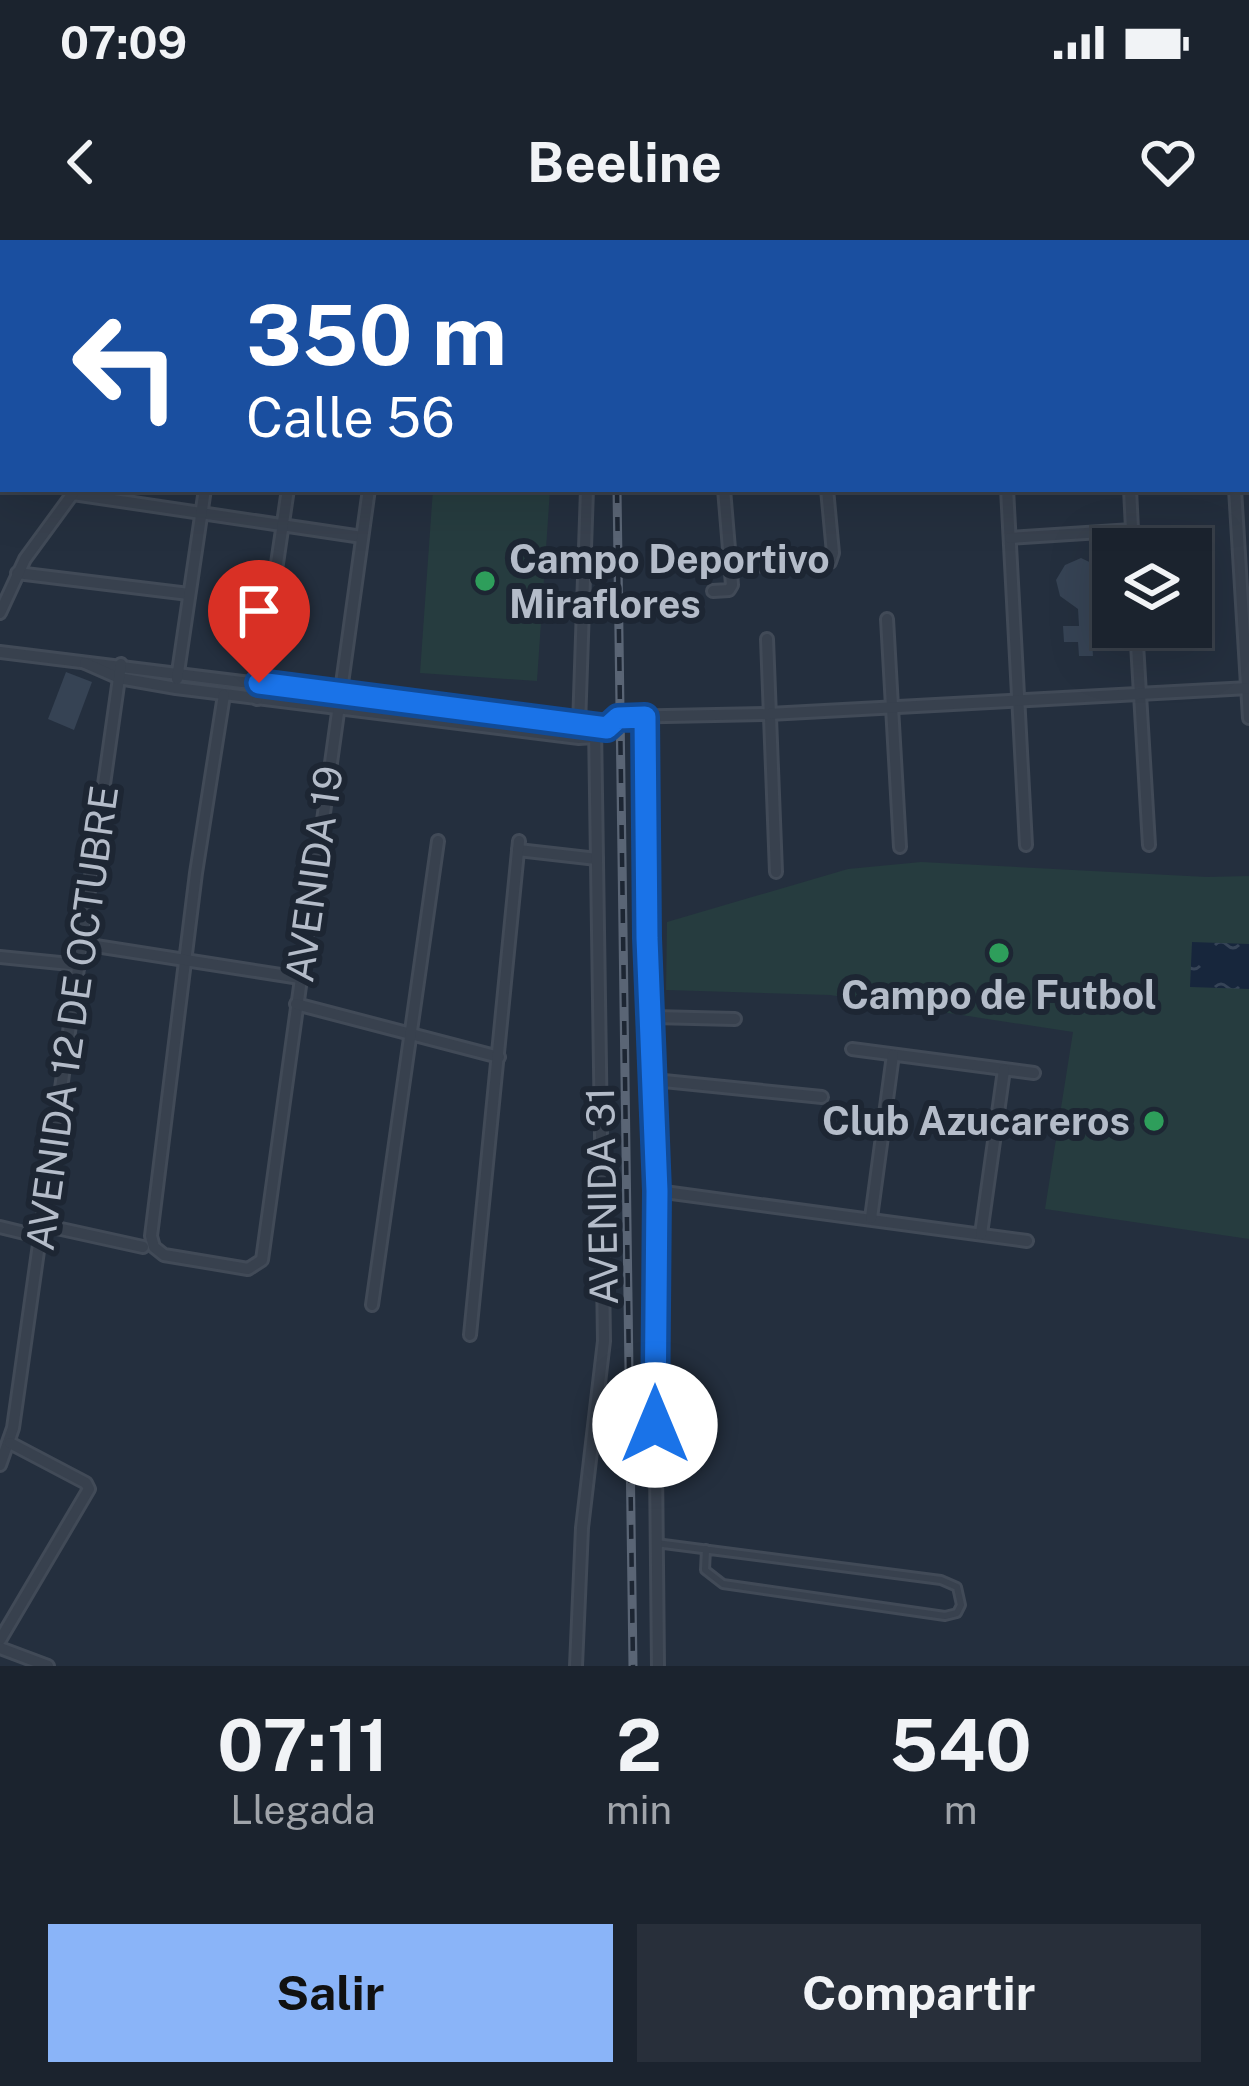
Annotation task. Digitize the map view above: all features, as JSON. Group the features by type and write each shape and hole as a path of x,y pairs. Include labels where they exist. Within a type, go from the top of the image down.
{"street":[{"path":"0,613 17,573 74,492 201,516 362,536"},
{"path":"176,688 205,492"},
{"path":"257,699 288,492"},
{"name":"AVENIDA 19","path":"147,1242 164,1255 248,1269 262,1260 369,492"},
{"path":"579,738 587,492"},
{"path":"713,591 725,591 732,585 724,492"},
{"path":"728,567 830,562 827,492"},
{"path":"1007,492 1026,845"},
{"path":"1130,492 1132,528"},
{"path":"1235,492 1249,718"},
{"path":"1010,538 1092,533"},
{"path":"17,573 190,594"},
{"path":"887,619 900,847"},
{"path":"767,639 776,872"},
{"path":"1137,648 1149,845"},
{"path":"0,652 86,663 176,688 579,738 618,718 1248,688"},
{"path":"120,671 259,683 580,723 599,730"},
{"name":"AVENIDA 12 DE OCTUBRE","path":"0,1465 10,1443 120,671"},
{"path":"0,1227 147,1242 224,695"},
{"path":"645,717 657,1191 658,1666"},
{"name":"AVENIDA 31","path":"576,1666 582,1528 604,1341 599,730"},
{"path":"371,1305 438,841"},
{"path":"470,1335 518,845 597,860"},
{"path":"83,944 299,978"},
{"path":"0,957 80,965"},
{"path":"296,1004 500,1057"},
{"path":"652,1017 735,1019"},
{"path":"852,1049 1034,1073"},
{"path":"872,1218 893,1055"},
{"path":"981,1234 1004,1070"},
{"path":"654,1080 822,1097"},
{"path":"657,1191 1028,1241"},
{"path":"10,1443 86,1483 89,1489 0,1644 48,1666"}],"lane":[{"path":"656,1543 706,1549 941,1580 957,1587 961,1606 946,1616 722,1584 705,1570 706,1549"}],"green space":[{"name":"Campo Deportivo Miraflores","path":"433,492 550,492 537,681 420,673"},
{"name":"Club Azucareros","path":"921,862 1249,876 1249,1239 1045,1209 1073,1032 830,995 666,990 667,922 848,869"}],"water":[{"path":"1192,942 1249,944 1249,989 1190,987"}],"building":[{"path":"1081,558 1092,563 1093,656 1079,656 1078,642 1064,642 1063,626 1079,626 1078,609 1060,596 1056,580 1065,565"},
{"path":"66,672 92,682 74,730 48,719"}],"railway":[{"path":"617,492 633,1666"}],"place":[{"name":"Campo Deportivo Miraflores","path":"485,581"},
{"name":"Campo de Futbol","path":"999,953"},
{"name":"Club Azucareros","path":"1154,1121"}],"route":[{"path":"259,683 607,728 618,718 645,717 657,1191 655,1425"}]}
